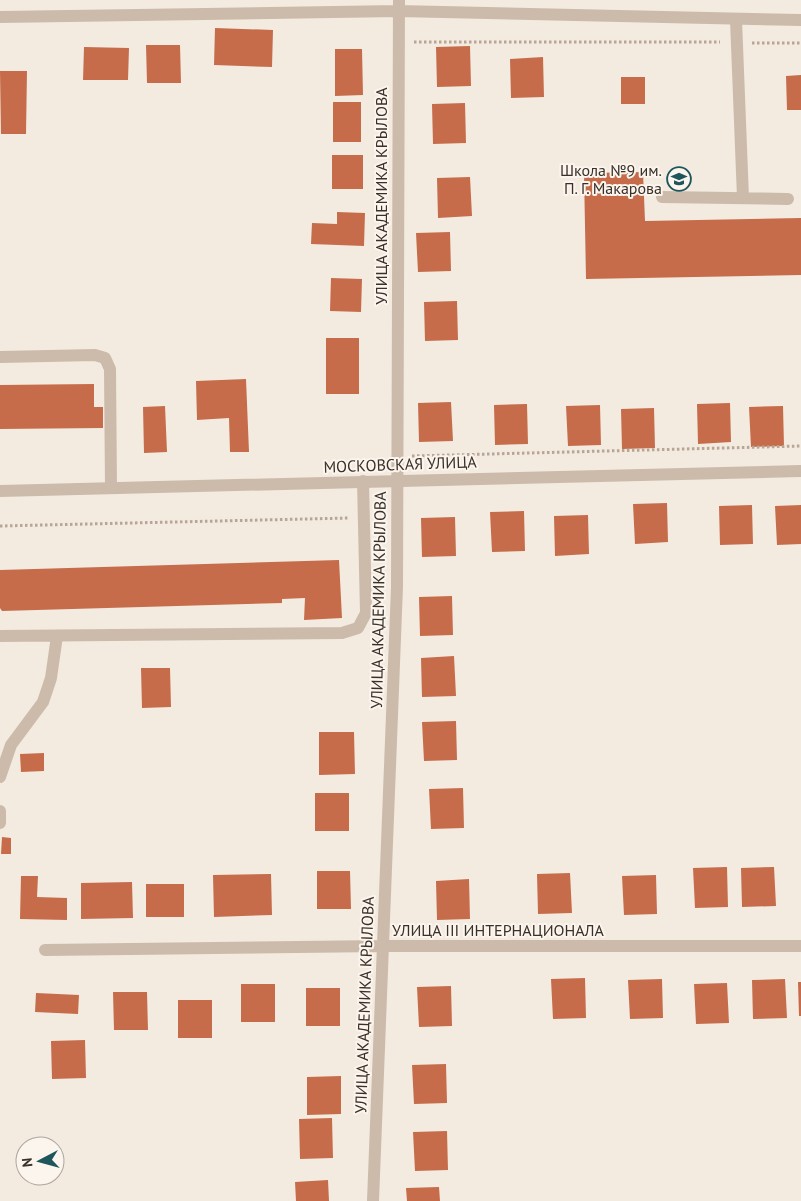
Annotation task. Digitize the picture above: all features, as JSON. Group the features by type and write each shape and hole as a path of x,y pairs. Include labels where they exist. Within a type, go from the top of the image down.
{"street":[{"path":"0,17 398,5 736,20 801,20"},
{"name":"УЛИЦА АКАДЕМИКА КРЫЛОВА","path":"373,1201 397,587 398,5"},
{"path":"736,20 743,198"},
{"path":"662,197 788,199"},
{"path":"0,357 95,355 105,358 110,369 111,488"},
{"name":"МОСКОВСКАЯ УЛИЦА","path":"0,491 801,471"},
{"path":"0,636 342,633 358,628 366,613 363,481"},
{"path":"0,777 11,745 43,702 51,678 57,636"},
{"path":"0,811 0,823"},
{"name":"УЛИЦА III ИНТЕРНАЦИОНАЛА","path":"45,950 382,946 801,946"}],"path":[{"path":"398,42 801,43"},
{"path":"397,456 801,446"},
{"path":"0,526 364,518"}],"building":[{"path":"215,28 273,30 272,67 214,65"},
{"path":"146,45 180,45 181,83 147,83"},
{"path":"470,46 471,86 437,87 436,47"},
{"path":"84,47 129,48 128,80 83,80"},
{"path":"335,49 362,49 363,95 335,96"},
{"path":"543,57 544,97 511,98 510,59"},
{"path":"0,71 27,71 26,134 1,134"},
{"path":"801,75 801,110 787,110 786,76"},
{"path":"621,77 645,77 645,104 621,104"},
{"path":"333,102 361,102 361,142 333,142"},
{"path":"465,103 466,143 433,144 432,104"},
{"path":"332,155 363,155 363,189 332,189"},
{"path":"643,172 645,221 801,218 801,275 586,279 584,173"},
{"path":"470,177 472,216 438,218 437,178"},
{"path":"337,212 365,213 364,246 311,244 312,223 337,224"},
{"path":"450,232 451,271 418,272 416,233"},
{"path":"331,278 362,279 361,312 330,311"},
{"path":"457,301 458,340 425,341 424,302"},
{"path":"326,338 359,338 359,394 326,394"},
{"path":"246,379 249,452 230,452 229,418 197,420 196,381"},
{"path":"94,384 94,407 103,407 103,428 0,429 0,385"},
{"path":"451,402 453,441 419,442 418,403"},
{"path":"730,403 731,442 698,444 697,404"},
{"path":"527,404 528,444 495,445 494,405"},
{"path":"600,405 601,445 568,446 566,406"},
{"path":"165,406 167,452 144,453 143,407"},
{"path":"783,406 784,446 751,447 749,407"},
{"path":"654,408 655,448 622,449 621,409"},
{"path":"667,503 668,542 635,544 633,504"},
{"path":"752,505 753,544 720,545 719,506"},
{"path":"801,505 801,544 777,545 775,506"},
{"path":"524,511 525,551 492,552 490,512"},
{"path":"588,515 589,554 555,556 554,516"},
{"path":"455,517 456,556 422,557 421,518"},
{"path":"339,560 342,618 304,620 305,598 282,599 282,603 2,611 0,608 0,570"},
{"path":"452,596 453,635 420,636 419,597"},
{"path":"454,656 456,696 422,697 421,658"},
{"path":"141,668 170,668 171,707 142,708"},
{"path":"456,721 457,760 424,761 422,722"},
{"path":"319,732 354,732 355,774 319,775"},
{"path":"44,753 44,771 21,772 20,754"},
{"path":"463,788 464,828 431,829 429,789"},
{"path":"315,793 349,793 349,831 315,831"},
{"path":"2,837 11,838 11,854 1,854"},
{"path":"727,867 728,907 695,908 693,868"},
{"path":"774,867 776,906 742,907 741,868"},
{"path":"317,871 350,871 351,909 317,909"},
{"path":"570,873 572,913 538,914 537,874"},
{"path":"271,874 272,915 214,917 213,875"},
{"path":"656,875 657,914 624,915 622,876"},
{"path":"21,876 38,876 37,897 67,898 67,920 20,919"},
{"path":"469,879 470,919 437,920 436,881"},
{"path":"132,882 133,918 81,919 81,883"},
{"path":"146,884 184,884 184,917 146,917"},
{"path":"585,978 586,1018 553,1019 551,979"},
{"path":"662,979 663,1018 630,1019 628,980"},
{"path":"785,979 787,1018 753,1019 752,980"},
{"path":"798,982 801,982 801,1016 799,1016"},
{"path":"727,983 729,1023 696,1024 694,984"},
{"path":"241,984 275,984 275,1022 241,1022"},
{"path":"451,986 452,1026 419,1027 417,987"},
{"path":"306,988 340,988 340,1026 306,1026"},
{"path":"113,992 147,992 148,1030 114,1030"},
{"path":"36,993 79,995 78,1014 35,1012"},
{"path":"178,1000 212,1000 212,1038 178,1038"},
{"path":"85,1040 86,1078 52,1079 51,1041"},
{"path":"446,1064 447,1103 414,1104 412,1065"},
{"path":"341,1076 341,1114 307,1115 307,1077"},
{"path":"332,1118 333,1158 300,1159 299,1119"},
{"path":"447,1131 448,1170 415,1171 413,1132"},
{"path":"328,1180 329,1201 296,1201 295,1182"},
{"path":"439,1187 440,1201 407,1201 406,1188"}],"place":[{"name":"Школа №9 им. П. Г. Макарова","path":"679,179"}]}
